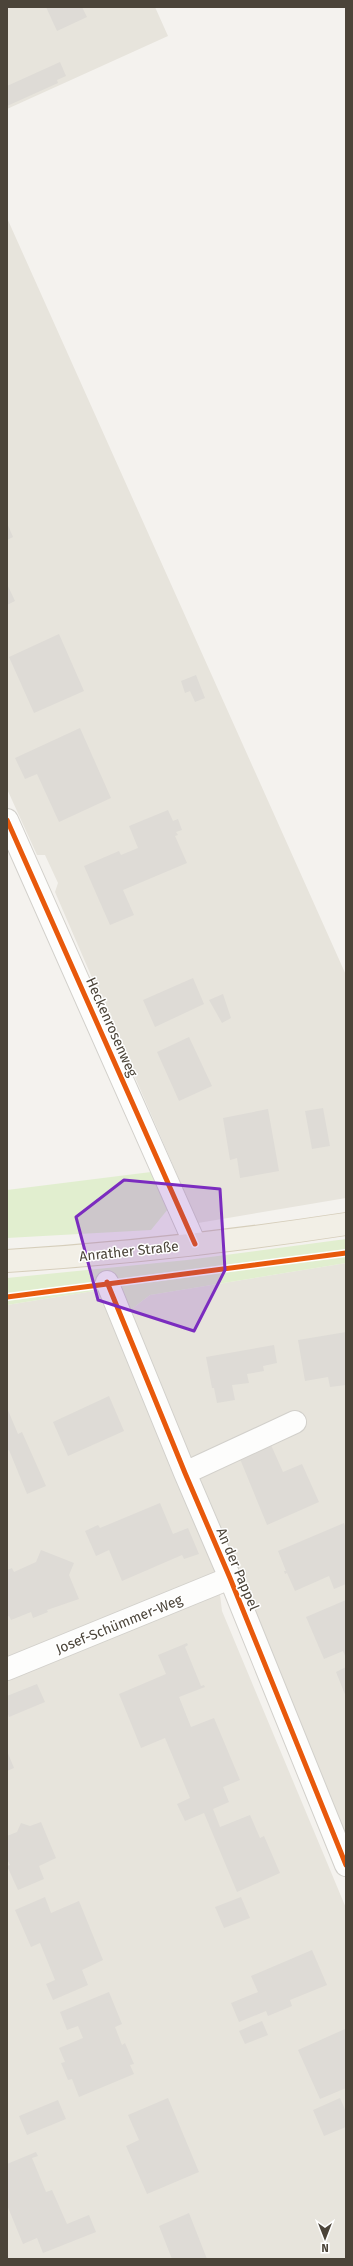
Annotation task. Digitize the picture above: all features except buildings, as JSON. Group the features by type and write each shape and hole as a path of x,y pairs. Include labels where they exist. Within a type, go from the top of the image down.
{"main road":[{"name":"Anrather Straße","path":"7,1261 80,1256 195,1244 346,1224"}],"street":[{"name":"Heckenrosenweg","path":"7,820 195,1244"},
{"name":"An der Pappel","path":"107,1282 184,1473 230,1578 346,1865"},
{"path":"184,1473 295,1422"},
{"name":"Josef-Schümmer-Weg","path":"7,1670 230,1578"}],"highlighted area":[{"path":"124,1180 220,1189 225,1270 194,1331 98,1300 76,1217"}],"shaded area":[{"path":"7,7 155,7 168,36 7,109"},
{"path":"7,218 346,975 346,1198 198,1223 55,892 58,883 45,855 37,855 7,789"},
{"path":"346,1263 346,1835 131,1325 133,1308 150,1295"},
{"path":"100,1290 216,1562 222,1611 346,1908 346,2259 7,2259 7,1305"}],"green space":[{"path":"151,1172 168,1209 151,1230 7,1238 7,1190"},
{"path":"346,1239 346,1263 150,1295 133,1308 131,1325 100,1290 7,1305 7,1278 187,1260"}],"cycle path":[{"path":"7,820 195,1244"},
{"path":"7,1297 346,1253"},
{"path":"107,1282 185,1473 230,1578 346,1865"}]}
